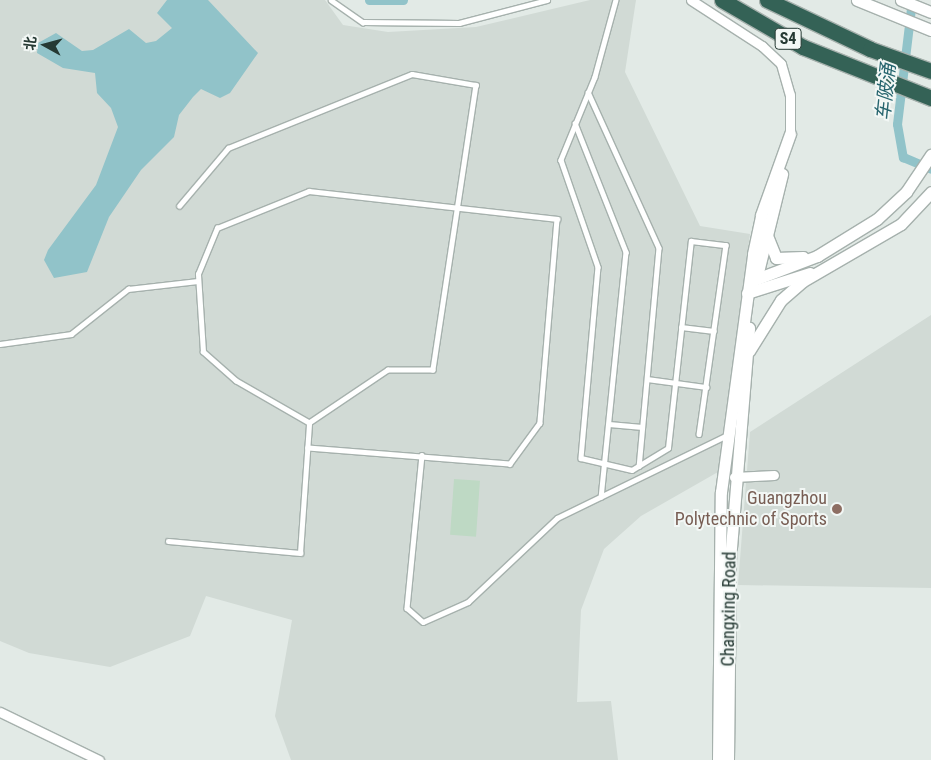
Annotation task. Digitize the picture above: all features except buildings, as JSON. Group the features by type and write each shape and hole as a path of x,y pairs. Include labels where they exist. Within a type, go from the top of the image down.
{"highway":[{"name":"S4","path":"722,0 803,47 856,72 931,98"},
{"name":"S4","path":"767,0 870,49 931,71"}],"street":[{"path":"691,0 762,46 781,64 790,95 790,134 752,287"},
{"path":"901,0 931,12"},
{"path":"860,1 931,30"},
{"path":"752,287 761,215 790,134"},
{"path":"752,287 817,256 877,219 906,192 931,155"},
{"path":"748,352 781,300 828,266 901,224 922,204 931,192"},
{"path":"766,232 776,258 817,256"},
{"path":"752,287 828,266"},
{"name":"Changxing Road","path":"728,760 734,434 748,352 752,287"},
{"name":"Changxing Road","path":"718,760 718,562 752,287"},
{"path":"734,477 774,475"},
{"path":"0,712 99,760"}],"lane":[{"path":"331,0 363,22 459,22 547,0"},
{"path":"616,0 588,92 561,160 598,267 581,458 605,462 632,470 668,448 691,241 726,245 700,434"},
{"path":"179,206 228,148 412,74 476,85 433,370 388,370 309,423"},
{"path":"588,92 659,248 639,466"},
{"path":"575,123 626,252 601,497"},
{"path":"308,448 422,454 510,464 540,423 557,219 309,191 217,228 198,281 203,352 236,381 309,423"},
{"path":"0,344 71,334 128,289 198,281"},
{"path":"681,327 714,331"},
{"path":"647,379 706,387"},
{"path":"168,541 300,553 309,423"},
{"path":"609,424 642,427"},
{"path":"422,454 407,608 423,622 468,602 557,518 734,434"}],"shaded area":[{"path":"0,0 325,0 343,25 388,32 476,27 590,0 636,0 625,72 700,226 750,234 718,472 641,516 604,549 581,610 577,702 611,701 618,760 291,760 275,716 292,620 206,596 190,636 110,667 29,653 0,641"},
{"name":"Guangzhou Polytechnic of Sports","path":"931,315 931,588 738,585 750,432"}],"green space":[{"path":"454,479 480,481 476,537 450,535"}],"water":[{"path":"167,0 208,0 258,53 230,93 220,98 201,89 193,97 179,115 174,137 141,170 109,217 87,272 54,278 44,260 48,250 96,185 118,127 111,108 97,93 95,73 63,68 37,53 38,43 56,33 82,51 93,50 129,29 146,43 156,41 172,28 157,13"}],"waterway":[{"path":"369,0 403,0"},
{"name":"车陂涌","path":"912,0 897,124 903,157 931,169"}],"place":[{"name":"Guangzhou Polytechnic of Sports","path":"837,509"}]}
